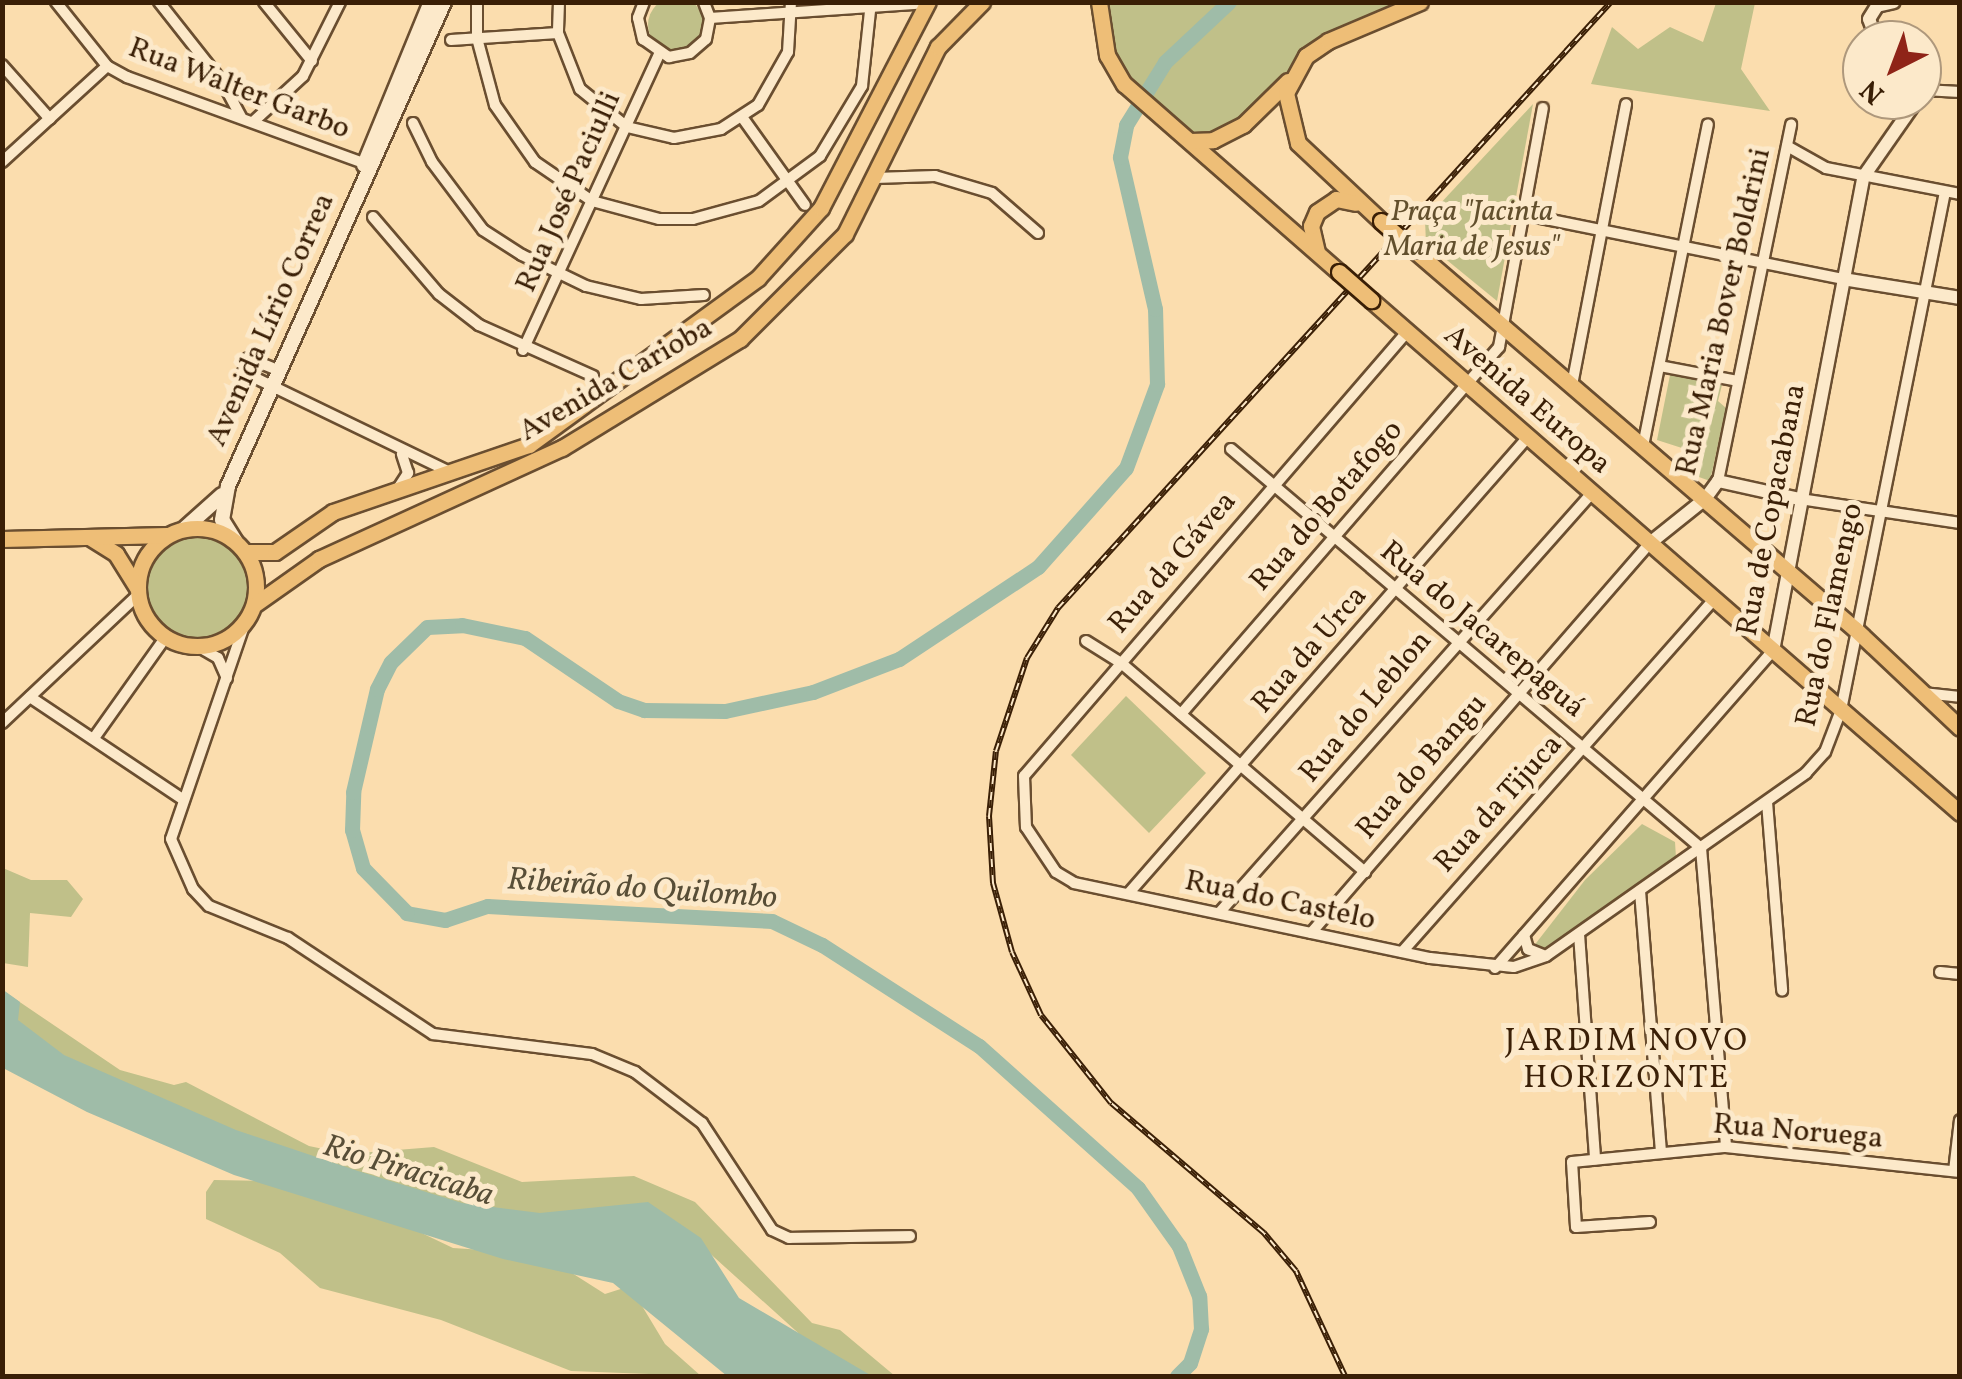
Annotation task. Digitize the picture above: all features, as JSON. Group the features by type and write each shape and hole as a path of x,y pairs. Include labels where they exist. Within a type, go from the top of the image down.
{"main road":[{"name":"Avenida Lírio Correa","path":"367,168 431,2"},
{"name":"Avenida Lírio Correa","path":"184,529 208,513 228,486 444,2"},
{"name":"Avenida Carioba","path":"254,605 307,566 550,454 712,360 844,234 876,178 938,47 982,2"},
{"name":"Avenida Europa","path":"1099,2 1107,55 1133,93 1960,813"},
{"path":"1190,141 1213,140 1252,120 1328,41 1420,2"},
{"name":"Avenida Carioba","path":"240,547 275,552 333,512 517,450 561,426 781,257 830,194 928,3"},
{"name":"Avenida Europa","path":"1292,75 1287,118 1316,164 1786,568 1960,728"},
{"path":"1320,256 1310,226 1322,207 1343,198 1374,216"},
{"name":"Avenida Lírio Correa","path":"228,486 222,520 240,547"},
{"path":"86,535 116,554 147,620 166,638 199,647 232,636 254,605 257,587 240,547 202,528 184,529 167,536 144,558 137,592"},
{"path":"2,539 167,536"}],"street":[{"name":"Rua Walter Garbo","path":"56,2 107,66 367,168"},
{"path":"159,2 247,120 312,62 340,2"},
{"path":"264,2 312,62"},
{"path":"478,2 477,38 483,72 513,135 535,162 592,201 658,219 693,219 727,213 789,184 836,134 862,86 871,4"},
{"path":"559,2 558,33 580,89 627,128 674,138 742,118 782,71 791,7"},
{"path":"644,2 639,29 659,54 690,54 706,39 710,18 704,2"},
{"path":"1870,20 1878,6 1894,2"},
{"path":"710,18 791,7 928,3"},
{"path":"451,40 558,33"},
{"name":"Rua José Paciulli","path":"523,350 659,54"},
{"path":"2,65 50,119"},
{"path":"2,162 107,66"},
{"path":"1572,385 1626,104"},
{"path":"1505,328 1521,214 1543,108"},
{"path":"742,118 806,205"},
{"name":"Rua de Copacabana","path":"1495,968 1773,651 1864,176 1902,120"},
{"path":"413,123 432,162 483,230 586,286 642,298 704,295"},
{"path":"1643,446 1708,124"},
{"name":"Rua Maria Bover Boldrini","path":"1650,543 1705,500 1718,481 1791,124"},
{"path":"1786,146 1826,168 1960,194"},
{"path":"876,178 936,176 992,194 1038,232"},
{"name":"Rua do Flamengo","path":"1532,963 1766,802 1820,759 1841,710 1854,629 1873,562 1878,514 1921,293 1945,192"},
{"path":"1521,214 1682,243 1843,279 1960,298"},
{"path":"373,217 439,294 523,350 593,376"},
{"name":"Rua do Botafogo","path":"1181,714 1499,348 1505,328"},
{"name":"Rua da Gávea","path":"1032,844 1024,776 1407,332"},
{"path":"248,358 280,371"},
{"path":"1660,366 1738,380"},
{"path":"243,372 402,454 448,472"},
{"name":"Rua da Urca","path":"1128,894 1528,438"},
{"name":"Rua do Jacarepaguá","path":"1231,449 1701,848"},
{"path":"399,487 408,474 402,454"},
{"path":"1718,481 1878,514 1960,523"},
{"name":"Rua do Leblon","path":"1219,914 1456,640 1592,493"},
{"name":"Rua do Bangu","path":"1311,933 1650,543"},
{"path":"2,724 137,592"},
{"name":"Rua da Tijuca","path":"1402,952 1714,599"},
{"path":"244,624 182,798 174,854 209,906 288,938 433,1034 592,1054 635,1072 702,1123 760,1216 789,1238 910,1236"},
{"path":"94,738 166,638"},
{"path":"1086,641 1120,662 1301,822 1365,872"},
{"path":"199,647 223,663 227,679"},
{"path":"1922,692 1960,697"},
{"path":"30,697 182,798"},
{"path":"1766,802 1782,990"},
{"name":"Rua do Castelo","path":"1032,844 1074,883 1402,952 1495,968 1532,963"},
{"path":"1701,848 1726,1147"},
{"path":"1640,891 1661,1152"},
{"path":"1579,934 1595,1159"},
{"path":"1524,935 1533,953 1546,956"},
{"path":"1940,972 1960,974"},
{"path":"1956,1172 1960,1120"},
{"name":"Rua Noruega","path":"1650,1222 1576,1228 1572,1162 1726,1147 1956,1172"}],"green space":[{"path":"676,-3 695,6 704,25 695,44 676,53 657,44 648,25 657,6"},
{"path":"1107,3 1407,3 1303,52 1272,95 1221,132 1194,135 1122,73 1114,59"},
{"path":"1716,3 1755,3 1741,69 1770,111 1591,84 1612,27 1638,49 1670,27 1703,42"},
{"name":"Praça \"Jacinta Maria de Jesus\"","path":"1533,104 1497,301 1426,243 1425,220"},
{"path":"1670,375 1722,385 1718,401 1726,408 1710,481 1685,472 1685,449 1657,440"},
{"path":"197,535 217,539 234,550 245,567 249,587 245,607 234,624 217,635 197,639 177,635 160,624 149,607 145,587 149,567 160,550 177,539"},
{"path":"1126,696 1206,773 1149,833 1071,755"},
{"path":"1642,824 1675,842 1676,858 1539,953 1533,947 1585,880"},
{"path":"3,868 31,880 67,880 83,899 71,917 30,913 28,967 3,963"},
{"path":"2,990 120,1070 174,1085 186,1082 309,1146 347,1154 434,1147 522,1182 634,1176 695,1202 812,1323 840,1330 895,1376 856,1376 816,1349 685,1231 528,1224 159,1111 3,1020"},
{"path":"214,1180 278,1181 361,1204 453,1248 542,1254 605,1294 630,1286 665,1344 701,1376 571,1371 441,1320 320,1288 280,1253 206,1219 206,1192"}],"shaded area":[{"path":"2,989 20,1002 18,1020 64,1055 236,1130 358,1171 462,1203 540,1213 648,1202 701,1238 739,1298 872,1376 727,1376 613,1283 503,1259 234,1175 87,1112 3,1068"}],"waterway":[{"name":"Ribeirão do Quilombo","path":"1177,1376 1190,1363 1201,1329 1199,1296 1179,1246 1138,1188 979,1046 822,945 772,921 487,906 445,920 407,913 363,868 352,830 353,792 377,689 391,662 427,627 462,625 525,638 618,701 644,710 725,711 813,692 899,659 1038,567 1126,468 1157,384 1155,309 1120,157 1126,125 1165,62 1229,2"}],"railway":[{"path":"1345,1376 1296,1271 1264,1233 1111,1103 1041,1015 1012,952 993,883 989,816 996,751 1027,658 1058,608 1611,2"}],"district":[{"name":"JARDIM NOVO HORIZONTE","path":"1627,1062"}],"water label":[{"name":"Rio Piracicaba","path":"408,1172"}]}
